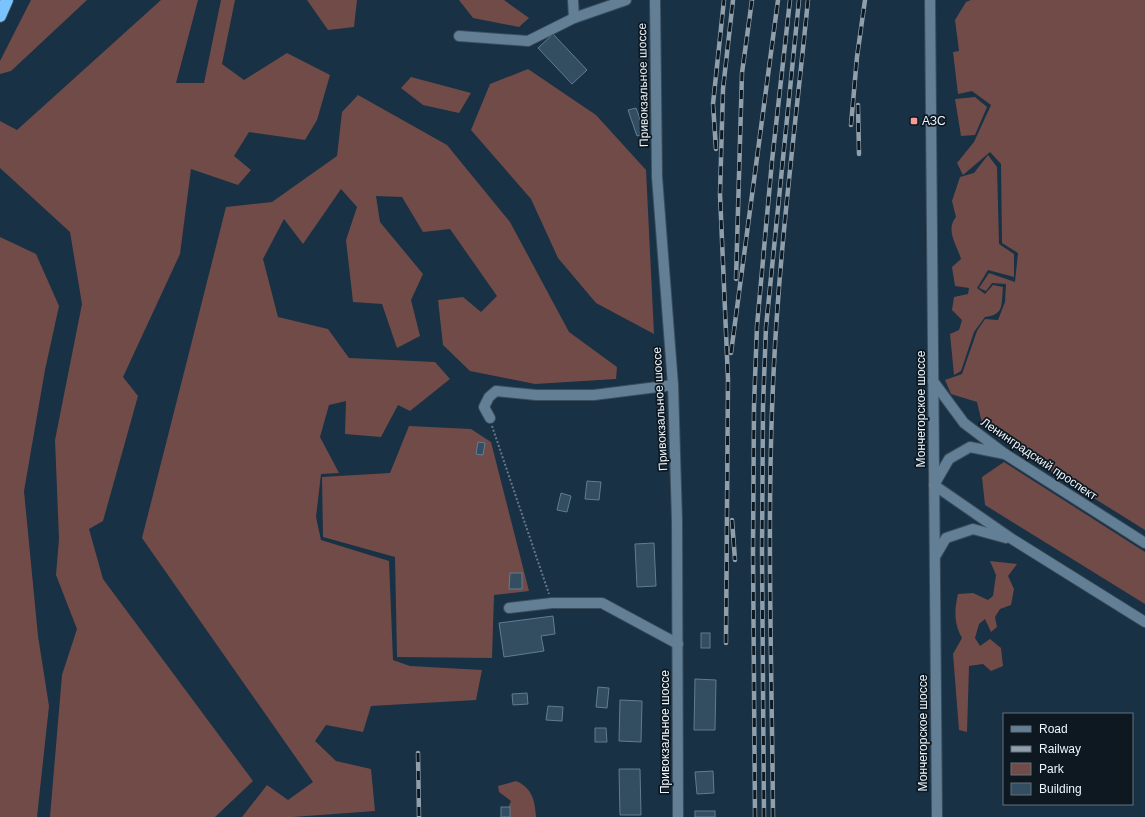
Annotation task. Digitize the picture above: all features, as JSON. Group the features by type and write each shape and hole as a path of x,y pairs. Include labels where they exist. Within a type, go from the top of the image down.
{"highway":[{"path":"0,16 7,0"}],"street":[{"path":"573,0 574,18"},
{"path":"459,36 528,41 574,18 626,0"},
{"name":"Привокзальное шоссе","path":"655,0 657,177 673,385 677,521 678,817"},
{"name":"Мончегорское шоссе","path":"930,0 934,485 936,555 937,817"},
{"name":"Ленинградский проспект","path":"933,381 964,423 1005,454 1145,543"},
{"path":"490,418 484,407 489,397 496,390 536,395 594,395 673,385"},
{"path":"1005,454 970,447 949,459 934,485 1012,539 1145,622"},
{"path":"936,555 946,538 974,529 1012,539"},
{"path":"509,608 552,603 602,603 678,644"}],"path":[{"path":"490,418 552,603"}],"green space":[{"path":"31,0 87,0 11,71 0,74 0,61"},
{"path":"161,0 198,0 176,83 204,83 221,0 235,0 222,64 244,80 287,53 330,75 317,120 305,140 249,132 234,156 251,170 238,185 191,169 180,254 123,377 138,396 103,521 89,529 103,579 253,781 215,817 50,817 62,675 77,629 56,575 59,539 55,440 82,304 70,232 0,168 0,121 17,130"},
{"path":"307,0 357,0 354,27 328,30"},
{"path":"459,0 504,0 529,18 519,27 473,18"},
{"path":"971,0 1145,0 1145,530 999,439 982,423 977,402 951,394 945,380 962,374 977,331 985,319 998,320 1005,302 1006,284 992,283 986,291 979,288 989,273 1015,282 1018,253 1002,243 1001,164 990,152 963,175 957,163 974,142 991,105 972,91 958,94 953,52 959,51 955,20 966,2"},
{"path":"528,69 596,115 646,170 654,334 596,303 558,258 531,199 471,130 490,84"},
{"path":"411,77 471,93 459,113 423,105 401,88"},
{"path":"358,95 447,145 510,222 569,332 617,367 616,379 535,384 470,371 443,345 438,300 463,297 481,312 497,296 450,229 423,232 402,197 376,196 380,222 423,274 411,300 420,336 397,348 382,304 353,302 346,240 357,207 341,189 303,244 284,219 263,259 278,317 328,329 349,358 435,362 450,379 410,411 398,405 381,437 345,434 346,401 329,405 320,437 339,473 321,474 316,517 321,540 389,561 393,660 410,666 482,670 476,700 371,706 363,732 326,725 315,741 336,761 371,769 375,811 293,817 242,817 267,785 288,800 313,782 142,538 226,207 272,202 337,156 342,112"},
{"path":"975,97 987,107 975,135 961,136 955,99"},
{"path":"988,155 997,167 999,244 1014,254 1014,277 988,270 977,288 985,294 993,285 1003,287 1001,308 996,314 985,317 974,332 961,371 954,375 950,334 959,330 962,320 952,310 954,297 968,294 969,288 955,286 952,267 961,259 952,232 953,222 956,217 952,201 960,177 974,173"},
{"path":"0,237 36,254 59,306 45,370 24,491 38,636 49,706 37,817 0,817"},
{"path":"409,426 471,429 491,442 529,591 494,595 492,658 397,657 395,557 323,537 322,477 390,473"},
{"path":"1004,462 1145,552 1145,604 985,505 982,477"},
{"path":"990,561 1017,564 1008,576 1014,589 1011,605 1000,609 995,617 997,627 991,632 985,619 979,624 975,638 980,646 990,639 1001,648 1003,666 991,671 983,664 969,666 967,732 959,730 953,654 962,638 956,622 956,606 958,594 973,593 988,600 993,596 996,575"},
{"path":"516,781 526,787 532,795 536,817 504,817 511,801 499,792 498,786"}],"building":[{"path":"553,34 587,70 572,84 538,48"},
{"path":"636,108 645,133 637,136 628,110"},
{"path":"478,442 485,443 483,455 476,454"},
{"path":"587,481 601,482 599,500 585,499"},
{"path":"561,493 571,496 567,512 557,510"},
{"path":"654,543 656,586 637,587 635,544"},
{"path":"510,573 522,573 522,589 509,589"},
{"path":"553,616 555,634 541,636 544,651 504,657 499,623"},
{"path":"701,633 710,633 710,648 701,648"},
{"path":"695,679 716,680 715,730 694,730"},
{"path":"598,687 609,688 607,708 596,707"},
{"path":"527,693 528,704 513,705 512,694"},
{"path":"620,700 642,701 641,742 619,741"},
{"path":"548,706 563,707 562,721 546,720"},
{"path":"595,728 606,728 607,742 595,742"},
{"path":"619,769 640,769 641,815 620,815"},
{"path":"713,771 714,793 697,794 695,772"},
{"path":"501,807 510,807 510,817 501,817"},
{"path":"695,811 715,811 715,817 695,817"}],"railway":[{"path":"716,149 713,104 724,0"},
{"path":"726,643 728,379 720,194 723,89 733,0"},
{"path":"736,279 742,73 752,0"},
{"path":"731,353 778,0"},
{"path":"755,817 753,552 754,406 757,326 772,161 790,0"},
{"path":"764,817 762,552 763,406 766,327 799,0"},
{"path":"773,817 770,477 774,364 784,228 808,0"},
{"path":"851,125 857,57 865,0"},
{"path":"858,105 859,154"},
{"path":"732,520 735,560"},
{"path":"418,753 419,817"}],"place":[{"name":"АЗС","path":"914,121"}]}
